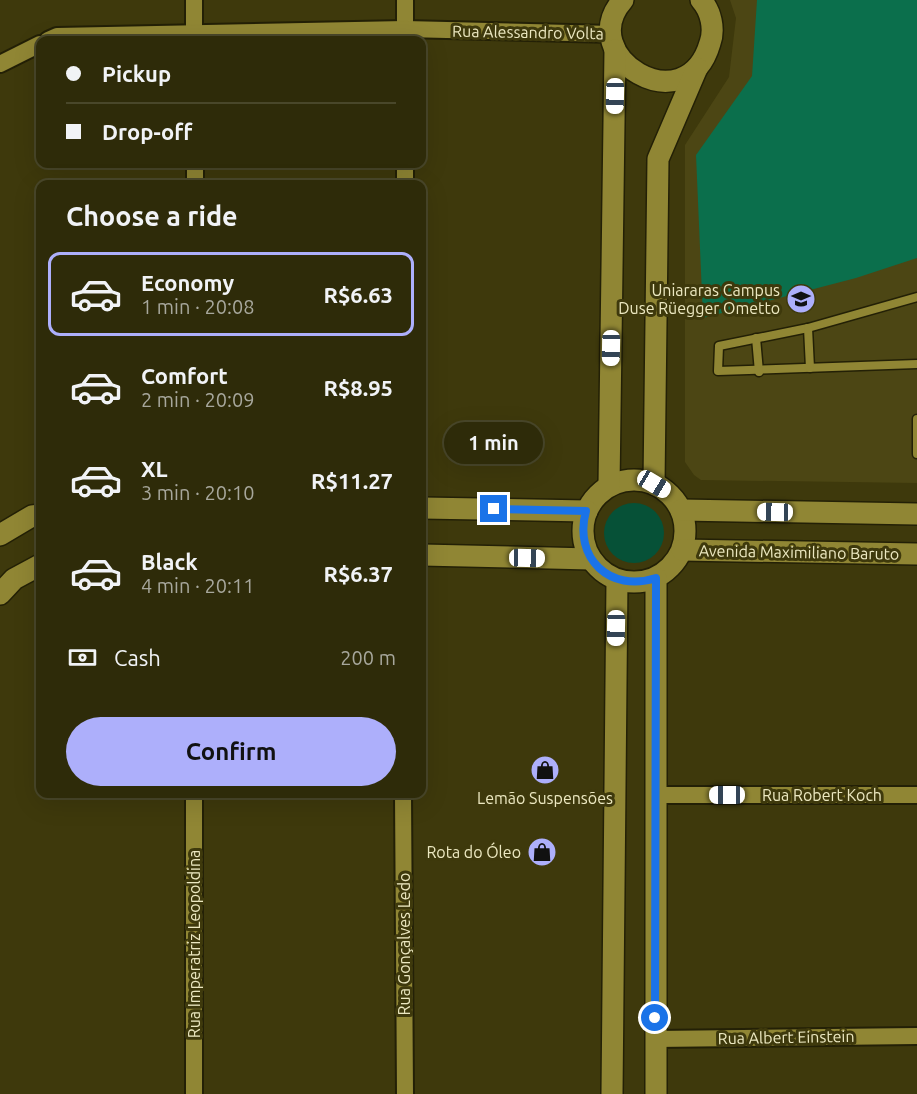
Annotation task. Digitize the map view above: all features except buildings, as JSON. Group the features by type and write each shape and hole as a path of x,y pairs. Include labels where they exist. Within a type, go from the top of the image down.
{"street":[{"path":"194,0 194,36"},
{"path":"405,0 405,35"},
{"path":"654,484 658,159 697,68 707,54 712,37 711,20 701,0"},
{"path":"609,486 614,42 619,3"},
{"name":"Rua Alessandro Volta","path":"57,36 405,35 614,42"},
{"path":"614,42 629,69 650,80 665,82 682,78 697,68"},
{"path":"0,64 36,46"},
{"path":"632,480 654,484 674,499 681,510 685,530 682,550 676,561 656,578 637,582 617,579 602,571 591,559 583,536 586,511 596,497 609,486 632,480"},
{"path":"426,508 586,511"},
{"path":"681,510 917,514"},
{"path":"0,535 36,516"},
{"name":"Avenida Maximiliano Baruto","path":"682,550 917,554"},
{"path":"426,555 591,559"},
{"path":"0,594 14,579 36,567"},
{"path":"656,578 656,1094"},
{"path":"612,1094 617,579"},
{"name":"Rua Robert Koch","path":"656,795 917,795"},
{"name":"Rua Imperatriz Leopoldina","path":"194,798 194,1094"},
{"name":"Rua Gonçalves Ledo","path":"403,798 405,1094"},
{"name":"Rua Albert Einstein","path":"655,1039 917,1036"}],"lane":[{"path":"917,297 808,328 719,346 718,371 759,372 917,364"},
{"path":"808,328 810,368"},
{"path":"756,338 759,372"},
{"path":"917,419 917,453"}],"shaded area":[{"name":"Uniararas Campus Duse Rüegger Ometto","path":"730,0 917,0 917,483 701,480 694,475 685,462 685,145 729,77 736,18"}],"green space":[{"path":"757,0 917,0 917,258 856,278 703,318 696,155 752,76"},
{"path":"628,503 640,503 656,511 662,521 664,533 662,545 656,555 640,563 628,563 612,555 604,539 604,527 612,511"}],"place":[{"name":"Uniararas Campus Duse Rüegger Ometto","path":"801,299"},
{"name":"Lemão Suspensões","path":"545,770"},
{"name":"Rota do Óleo","path":"542,852"}],"route":[{"path":"494,509 586,511 583,523 585,548 602,571 626,582 656,578 655,1018"}]}
